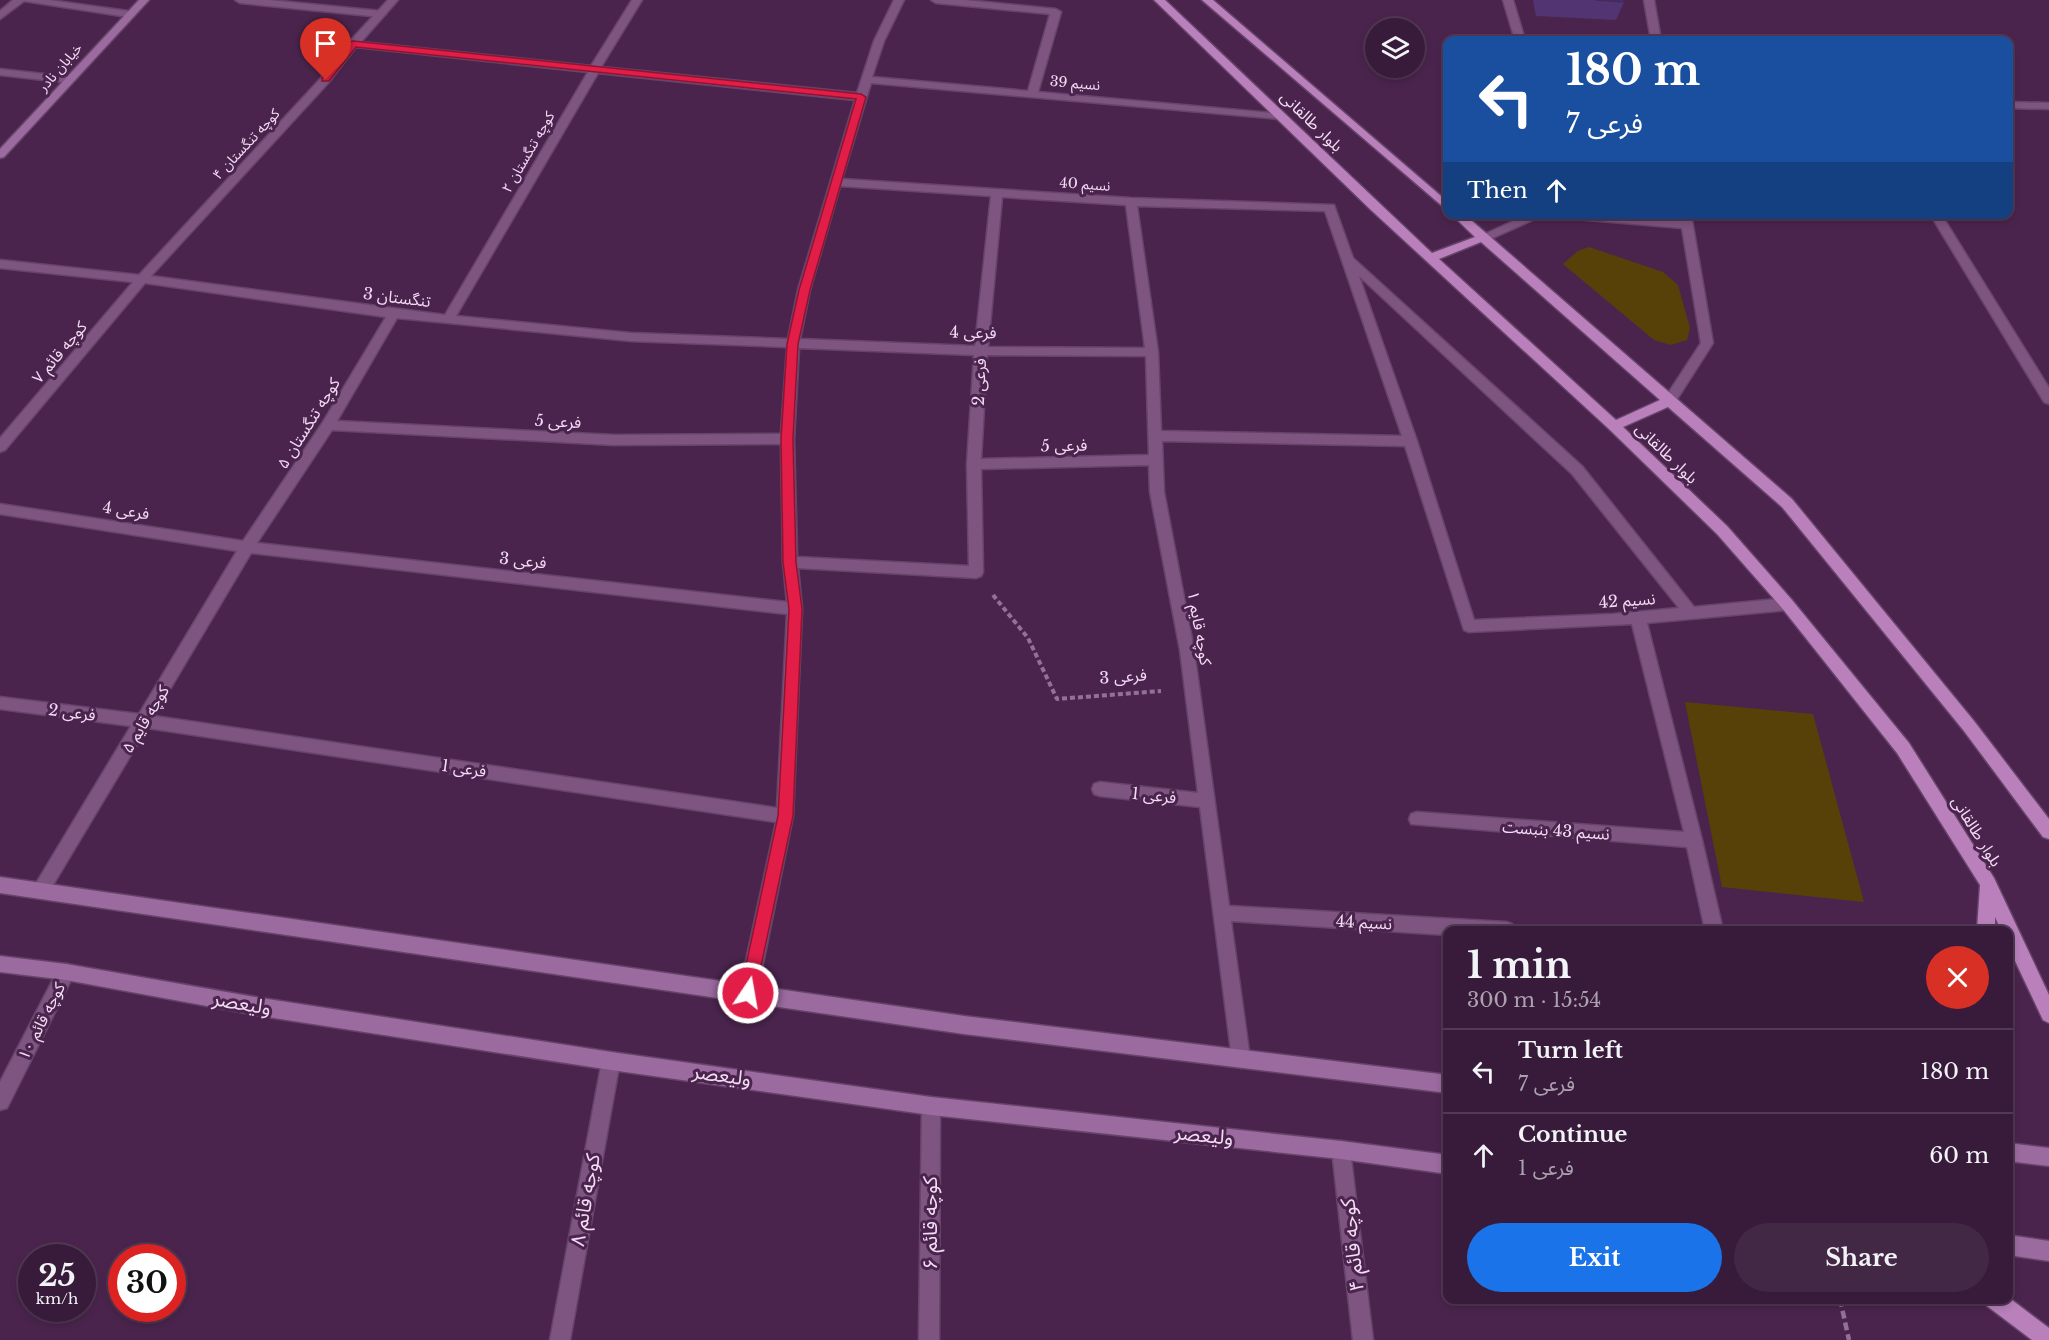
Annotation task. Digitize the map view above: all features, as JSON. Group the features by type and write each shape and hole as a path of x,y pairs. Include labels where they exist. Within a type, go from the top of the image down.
{"main road":[{"name":"خیابان نادر","path":"0,154 128,14 144,0"},
{"name":"بلوار طالقانی","path":"1159,0 1722,530 1787,604 1903,748 1988,883 2008,926"},
{"name":"بلوار طالقانی","path":"1207,0 1443,203"},
{"path":"1462,219 1787,503 1969,726 2049,832"},
{"path":"1431,258 1482,237"},
{"path":"1614,426 1669,401"},
{"path":"1986,926 1988,883"},
{"path":"0,885 964,1025 1443,1083"},
{"name":"بلوار طالقانی","path":"2013,937 2049,1014"},
{"name":"ولیعصر","path":"0,964 66,972 261,1007 931,1106 1341,1150 1443,1164"},
{"path":"2013,1153 2049,1157"},
{"path":"2013,1246 2049,1251"},
{"path":"2001,1304 2049,1340"}],"street":[{"path":"0,16 20,0"},
{"path":"28,0 128,14"},
{"path":"240,0 381,14"},
{"name":"کوچه تنگستان ۴","path":"142,279 326,80 353,44 393,0"},
{"name":"کوچه تنگستان ۲","path":"448,320 637,0"},
{"path":"748,993 785,816 795,609 790,562 787,439 793,344 804,290 861,97 879,41 899,0"},
{"path":"936,0 1056,12 1032,94"},
{"path":"1508,0 1519,36"},
{"path":"1649,0 1655,36"},
{"path":"353,44 861,97"},
{"path":"0,72 70,80"},
{"name":"نسیم 39","path":"867,80 1280,116"},
{"path":"2013,105 2049,106"},
{"name":"نسیم 40","path":"837,182 1131,202 1330,208 1348,259"},
{"name":"فرعی 2","path":"976,572 974,464 981,351 997,193"},
{"name":"کوچه قایم ۱","path":"1131,202 1152,352 1157,492 1187,650 1241,1059"},
{"path":"1482,237 1528,219"},
{"path":"1666,219 1686,220 1707,343 1669,401"},
{"path":"1938,219 2049,399"},
{"path":"1154,436 1410,441 1348,259"},
{"path":"1348,259 1577,470 1691,613"},
{"name":"تنگستان 3","path":"0,264 142,279 448,320 631,337 793,344"},
{"name":"کوچه قائم ۷","path":"0,447 142,279"},
{"name":"کوچه تنگستان ۵","path":"247,547 328,424 394,314"},
{"name":"فرعی 4","path":"793,344 981,351 1152,352"},
{"name":"فرعی 5","path":"328,424 614,440 787,439"},
{"name":"نسیم 42","path":"1410,441 1469,626 1638,618 1787,604"},
{"name":"فرعی 5","path":"974,464 1155,460"},
{"name":"فرعی 4","path":"0,509 247,547"},
{"name":"فرعی 3","path":"247,547 795,609"},
{"name":"کوچه قایم ۵","path":"42,890 247,547"},
{"path":"790,562 976,572"},
{"path":"1638,618 1694,840 1713,926"},
{"name":"فرعی 2","path":"0,703 144,721"},
{"name":"فرعی 1","path":"144,721 785,816"},
{"name":"فرعی 1","path":"1100,789 1207,801"},
{"name":"نسیم 43 بنبست","path":"1418,819 1694,840"},
{"name":"نسیم 44","path":"1222,913 1443,926"},
{"name":"کوچه قائم ۱۰","path":"0,1101 66,972"},
{"name":"کوچه قائم ۸","path":"560,1340 611,1060"},
{"name":"کوچه قائم ۶","path":"929,1340 931,1106"},
{"name":"کوچه قائم ۴","path":"1341,1150 1363,1340"}],"path":[{"path":"976,572 1028,638 1058,699"},
{"name":"فرعی 3","path":"1058,699 1192,689"},
{"path":"1841,1304 1849,1340"}],"shaded area":[{"path":"1589,247 1663,272 1678,285 1690,328 1687,340 1671,345 1654,340 1563,264 1578,251"},
{"path":"1685,702 1813,714 1864,902 1722,887"}],"building":[{"path":"1596,0 1623,0 1624,2"}],"route":[{"path":"326,80 353,44 861,97 804,290 793,344 787,439 790,562 795,609 785,816 748,993"}]}
